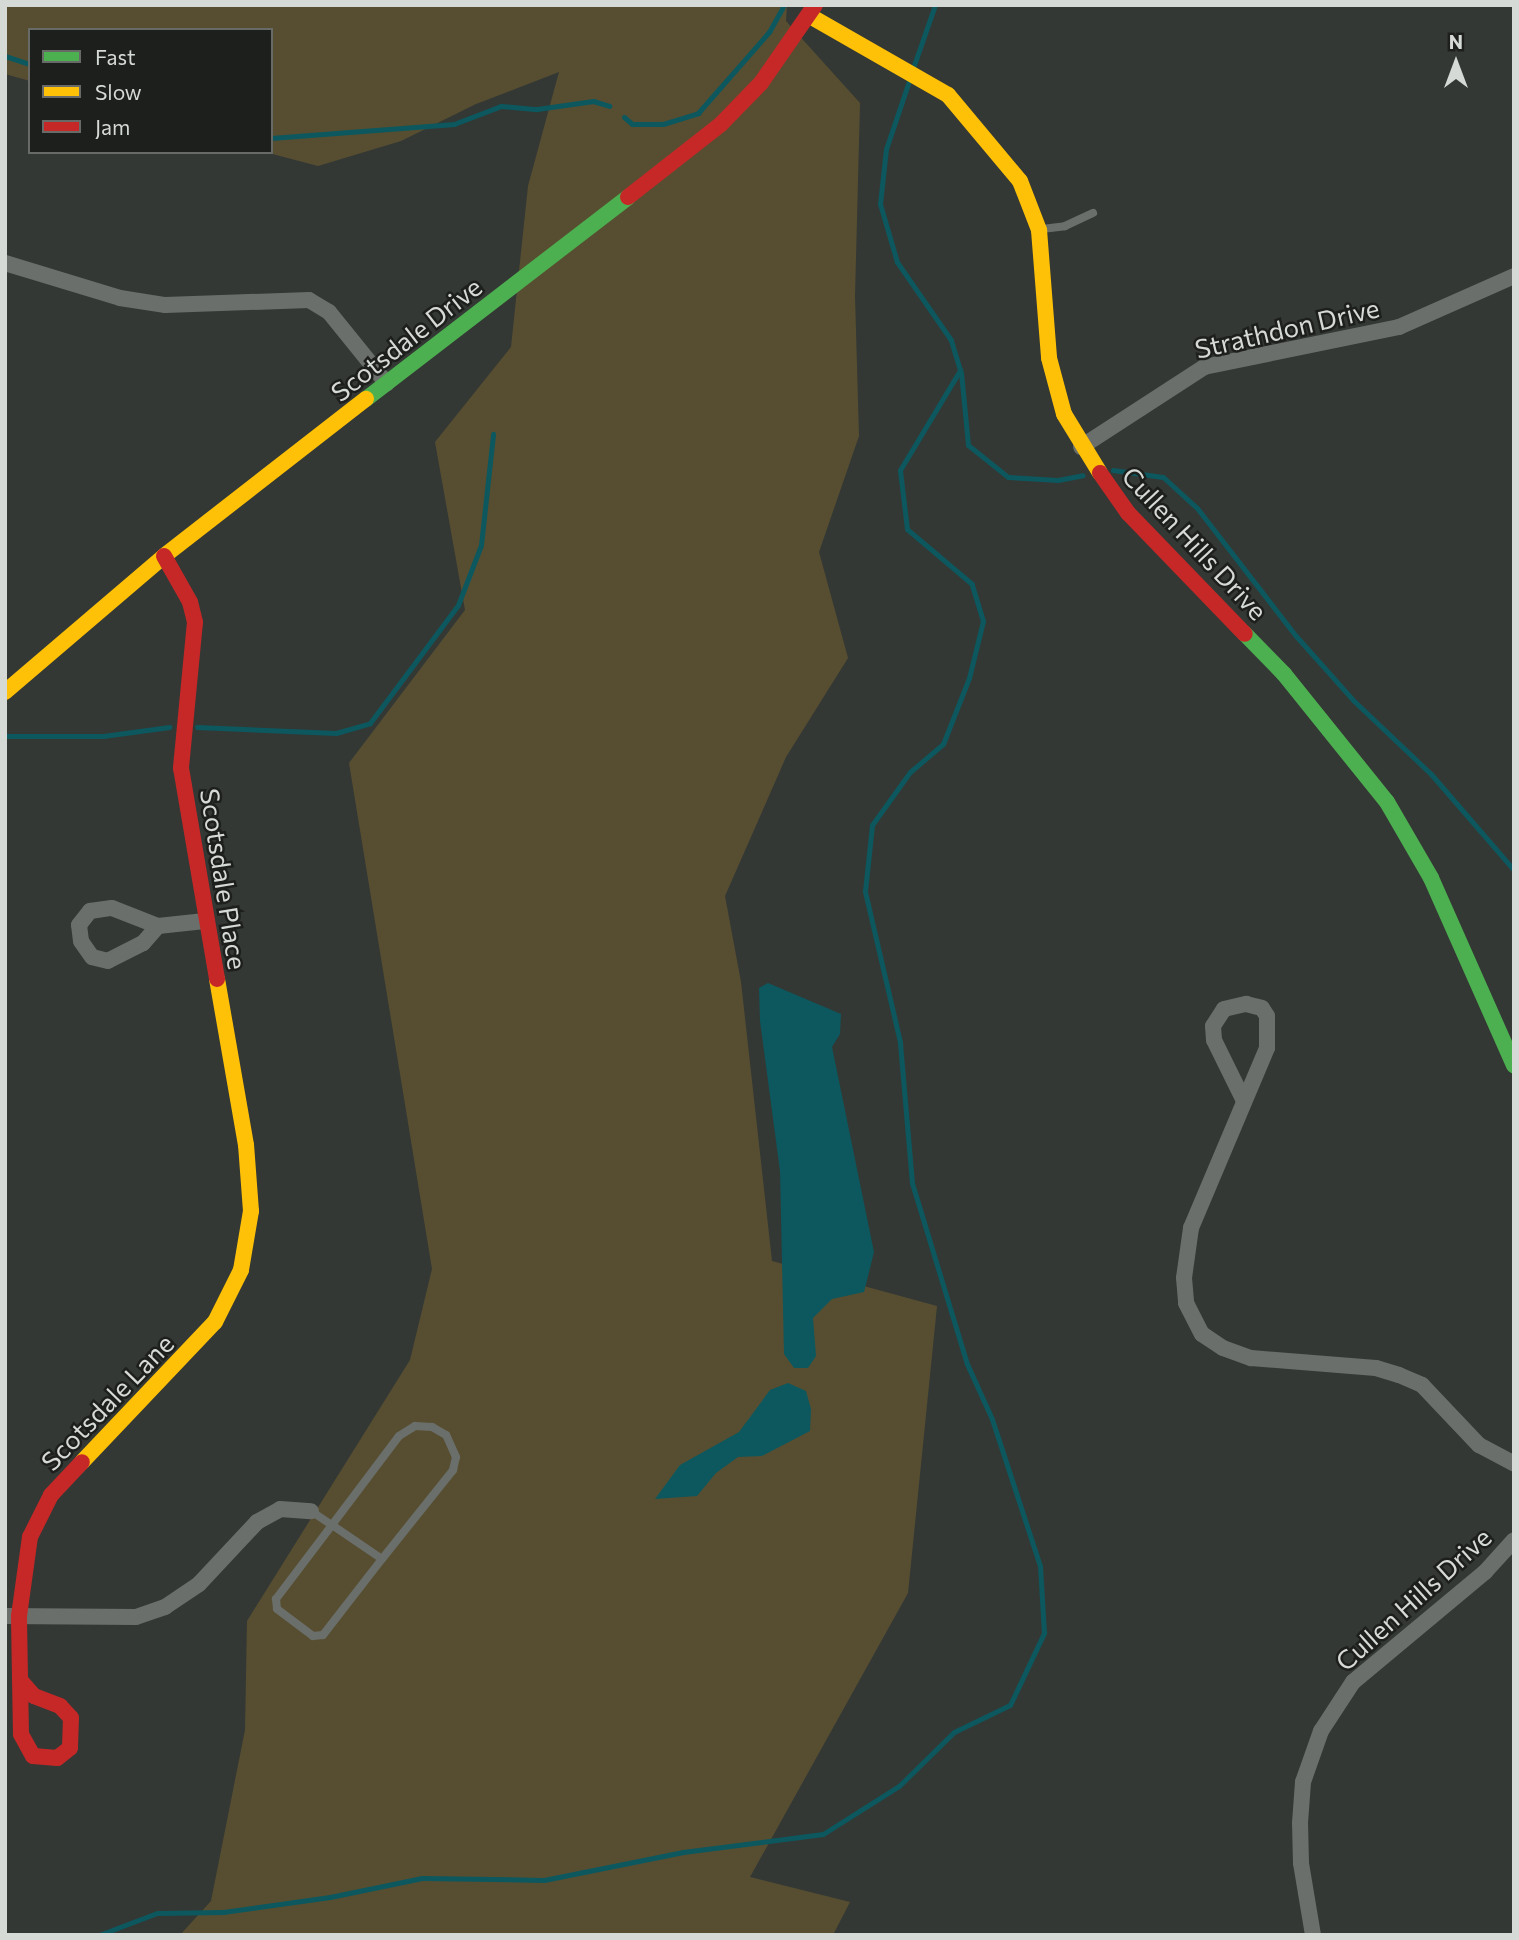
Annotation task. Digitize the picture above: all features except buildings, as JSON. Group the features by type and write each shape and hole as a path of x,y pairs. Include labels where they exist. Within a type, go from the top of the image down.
{"street":[{"name":"Cullen Hills Drive","path":"813,10 879,55 948,95 1020,181 1039,230 1049,358 1064,414 1081,447 1128,513 1284,674 1387,802 1431,878 1514,1065"},
{"name":"Scotsdale Drive","path":"5,692 164,556 738,110 813,10"},
{"path":"5,263 120,298 165,305 309,300 329,312 387,384"},
{"name":"Strathdon Drive","path":"1081,447 1204,367 1399,327 1514,276"},
{"name":"Scotsdale Place","path":"164,556 190,602 195,622 181,768 205,921 246,1145 251,1215"},
{"path":"158,926 143,943 108,961 92,957 81,941 79,925 90,911 112,908 158,926 205,921"},
{"path":"1244,1101 1214,1040 1213,1026 1224,1009 1246,1004 1262,1008 1269,1030 1267,1048 1191,1227 1186,1253 1186,1303 1202,1334 1223,1348 1251,1358 1376,1368 1399,1375 1422,1385 1479,1445 1514,1464"},
{"name":"Scotsdale Lane","path":"20,1680 34,1696 61,1706 71,1718 74,1733 70,1748 57,1758 41,1760 26,1749 21,1734 20,1680 12,1616 39,1514 89,1453 177,1367 215,1322 241,1270 251,1215"},
{"path":"12,1616 136,1617 165,1607 198,1584 257,1521 280,1508 311,1511"},
{"name":"Cullen Hills Drive","path":"1313,1935 1301,1863 1300,1823 1303,1782 1321,1731 1353,1682 1485,1572 1514,1540"}],"lane":[{"path":"1039,230 1065,226 1094,213"},
{"path":"415,1426 432,1427 446,1435 456,1457 453,1470 382,1559 323,1635 313,1636 277,1609 276,1599 399,1437 415,1426"},
{"path":"311,1511 382,1559"}],"shaded area":[{"path":"5,5 787,5 786,21 860,103 855,296 859,436 819,552 848,658 786,757 725,896 741,982 772,1261 937,1306 908,1593 750,1877 850,1902 833,1935 180,1935 211,1901 245,1730 247,1621 410,1360 432,1269 349,763 465,610 435,442 511,347 528,186 559,72 476,104 401,141 318,166 273,154 273,28 28,28 28,80 5,74"}],"water":[{"path":"768,983 841,1014 840,1034 832,1047 874,1252 864,1292 832,1299 813,1318 816,1356 808,1368 794,1368 784,1354 780,1171 760,1021 759,988"},
{"path":"788,1383 806,1391 811,1409 810,1431 762,1456 738,1457 716,1473 697,1496 655,1499 680,1465 739,1432 770,1390"}],"waterway":[{"path":"624,117 632,124 663,124 698,113 769,32 784,5"},
{"path":"913,68 935,5"},
{"path":"5,56 28,63"},
{"path":"99,1935 157,1913 223,1912 330,1897 422,1878 544,1880 683,1852 823,1834 899,1786 954,1732 1010,1705 1044,1633 1040,1566 992,1419 967,1364 912,1183 900,1042 865,891 872,825 910,772 943,744 969,678 983,621 972,584 907,529 900,470 960,370 951,340 897,262 880,204 886,149 909,81"},
{"path":"273,138 454,124 501,106 537,109 593,101 609,106"},
{"path":"961,372 968,445 1008,477 1058,480 1083,475"},
{"path":"197,727 336,733 370,723 458,605 481,545 493,434"},
{"path":"1113,470 1163,477 1197,508 1296,636 1354,701 1431,774 1514,870"},
{"path":"5,736 103,736 169,727"}],"traffic: fast":[{"path":"366,399 628,197"},
{"path":"1245,634 1284,674 1387,802 1431,878 1514,1065"}],"traffic: slow":[{"path":"810,16 948,95 1020,181 1039,230 1049,358 1064,414 1100,473"},
{"path":"5,692 164,556 366,399"},
{"path":"82,1462 215,1322 241,1270 251,1211 246,1145 217,979"}],"traffic: jam":[{"path":"628,197 721,124 761,83 815,5"},
{"path":"1100,473 1128,513 1245,634"},
{"path":"164,556 190,602 195,622 181,768 217,979"},
{"path":"20,1680 34,1696 60,1706 71,1718 70,1748 57,1758 33,1756 21,1734 19,1616 30,1537 51,1495 82,1462"}]}
